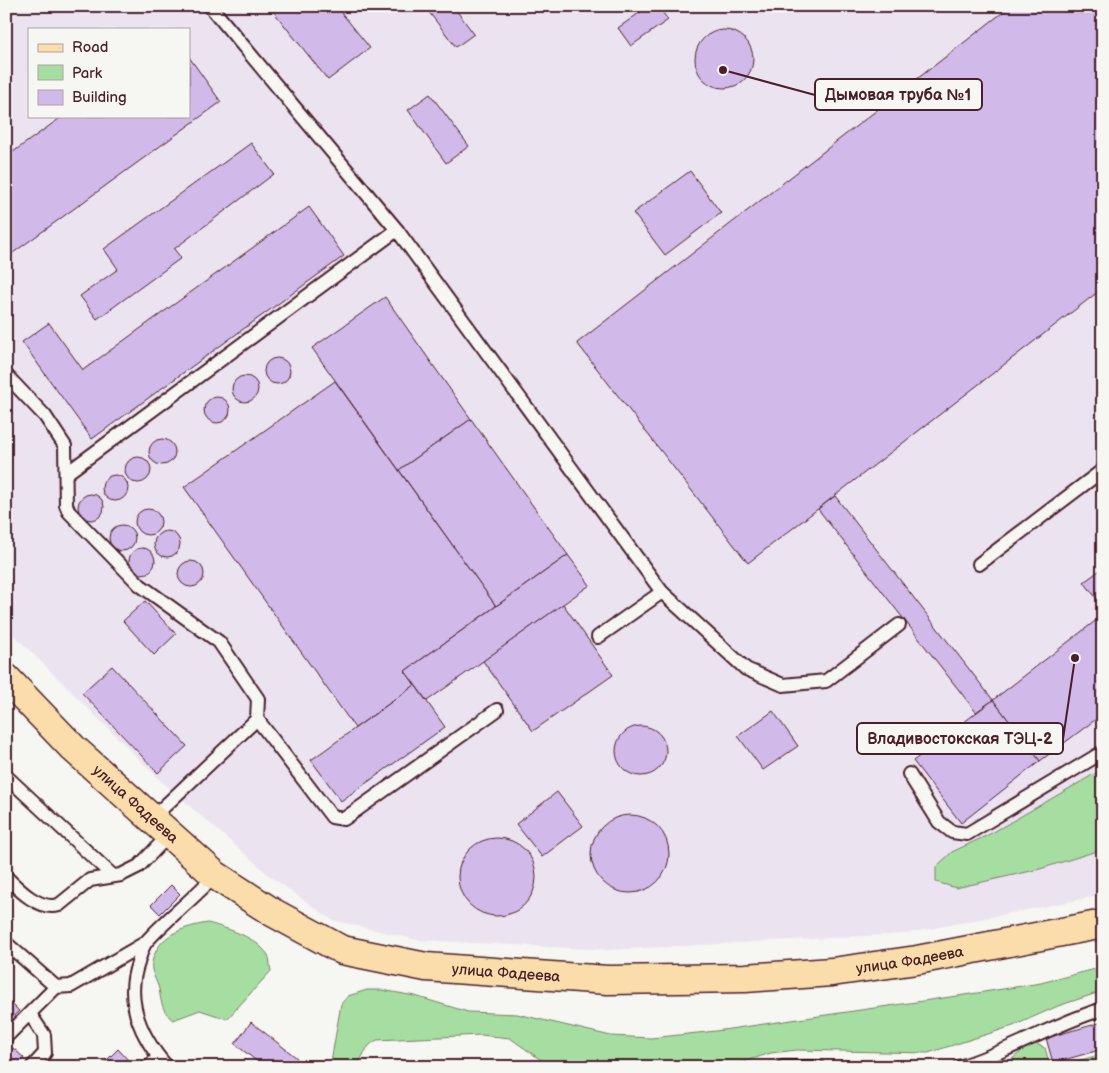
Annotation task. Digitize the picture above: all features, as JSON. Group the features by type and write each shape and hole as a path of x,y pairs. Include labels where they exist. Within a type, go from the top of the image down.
{"main road":[{"name":"улица Фадеева","path":"6,678 74,748 215,875 272,912 342,950 426,967 608,980 744,978 832,972 917,960 1103,924"}],"lane":[{"path":"210,6 397,230 662,592 746,669 783,685 826,682 899,624"},
{"path":"67,473 397,230"},
{"path":"6,375 45,416 65,446 67,473 66,505 69,512 140,585 219,642 258,699 257,719 160,827 139,866 121,875 90,880 60,905 53,907 48,907 26,895 6,877"},
{"path":"979,564 1103,470"},
{"path":"598,637 662,592"},
{"path":"257,719 332,817 344,819 497,710"},
{"path":"909,774 939,822 952,832 967,834 1103,752"},
{"path":"6,776 113,876"},
{"path":"9,950 56,987 71,986 145,943 215,875"},
{"path":"145,943 133,978 132,995 140,1025 158,1057 167,1067"},
{"path":"6,1037 56,987"},
{"path":"959,1067 990,1057 1072,1018 1103,1010"},
{"path":"30,1014 44,1035 45,1053 32,1067"},
{"path":"149,1067 158,1057"},
{"path":"783,1067 818,1067"}],"shaded area":[{"path":"6,6 1103,6 1103,895 904,934 609,950 417,940 332,920 270,876 160,780 6,627"}],"green space":[{"path":"1103,769 1103,849 1040,869 956,888 936,882 936,867 952,852 990,834"},
{"path":"208,923 241,934 263,948 268,955 271,971 227,1019 200,1010 173,1020 166,1013 163,1006 153,973 152,963 155,953 165,939 172,934 189,927"},
{"path":"1103,967 1103,991 1058,1006 1013,1026 928,1053 797,1050 771,1053 727,1067 551,1067 510,1038 481,1035 377,1040 369,1045 355,1067 334,1067 331,1062 341,1004 348,996 367,990 382,990 415,996 468,1012 517,1014 611,1036 651,1038 716,1031 971,994 1041,983"},
{"path":"1036,1044 1045,1048 1050,1065 1054,1067 1002,1067 1023,1050"},
{"path":"1103,1054 1103,1067 1054,1067"}],"building":[{"path":"269,6 336,6 370,48 328,80"},
{"path":"435,6 453,6 474,34 456,47 428,11"},
{"path":"649,6 658,6 668,20 631,46 618,28"},
{"path":"1011,6 1103,6 1103,288 748,563 577,343"},
{"path":"718,30 730,30 745,38 753,53 753,65 745,80 730,88 718,88 703,80 695,65 695,53 703,38"},
{"path":"190,58 221,102 6,258 6,157 60,118 190,118"},
{"path":"430,94 469,146 446,163 408,110"},
{"path":"251,143 274,174 174,249 181,258 97,319 80,296 118,269 104,249"},
{"path":"690,171 721,213 665,255 633,213"},
{"path":"309,207 344,256 92,439 22,342 49,323 83,370"},
{"path":"385,297 471,419 399,470 312,348"},
{"path":"277,358 286,362 290,371 286,380 277,384 268,380 264,371 268,362"},
{"path":"245,376 254,380 258,389 254,398 245,402 236,398 232,389 236,380"},
{"path":"335,381 496,606 405,671 415,685 355,728 184,487"},
{"path":"217,397 226,401 230,410 226,419 217,423 208,419 204,410 208,401"},
{"path":"471,419 568,555 496,606 399,470"},
{"path":"162,439 171,443 175,452 171,461 162,465 153,461 149,452 153,443"},
{"path":"138,457 147,461 151,470 147,479 138,483 129,479 125,470 129,461"},
{"path":"115,475 124,479 128,488 124,497 115,501 106,497 102,488 106,479"},
{"path":"91,494 100,498 104,507 100,516 91,520 82,516 78,507 82,498"},
{"path":"835,496 993,700 976,712 818,509"},
{"path":"148,509 157,513 161,522 157,531 148,535 139,531 135,522 139,513"},
{"path":"122,525 131,529 135,538 131,547 122,551 113,547 109,538 113,529"},
{"path":"167,531 176,535 180,544 176,553 167,557 158,553 154,544 158,535"},
{"path":"142,548 151,552 155,561 151,570 142,574 133,570 129,561 133,552"},
{"path":"568,555 590,585 427,701 405,671"},
{"path":"191,561 200,565 204,574 200,583 191,587 182,583 178,574 182,565"},
{"path":"1103,568 1103,594 1097,599 1084,582"},
{"path":"145,601 176,634 154,655 123,621"},
{"path":"563,604 613,675 533,731 483,661"},
{"path":"1103,615 1103,714 1040,761 993,700"},
{"path":"112,666 187,746 158,773 82,693"},
{"path":"415,685 445,727 341,801 311,760"},
{"path":"993,700 1040,761 961,823 913,761"},
{"path":"773,711 798,746 763,770 738,736"},
{"path":"636,726 646,726 659,733 666,746 666,756 659,769 646,776 636,776 627,772 620,765 616,756 616,746 620,737 627,730"},
{"path":"557,792 583,826 542,857 516,824"},
{"path":"630,815 645,818 658,826 666,839 669,854 666,869 658,882 645,890 630,893 615,890 602,882 594,869 591,854 594,839 602,826 615,818"},
{"path":"497,838 512,841 525,849 533,862 536,877 533,892 525,905 512,913 497,916 482,913 469,905 461,892 458,877 461,862 469,849 482,841"},
{"path":"171,885 180,894 160,914 151,905"},
{"path":"6,998 19,1011 6,1023"},
{"path":"251,1022 297,1058 290,1067 264,1067 235,1044"},
{"path":"1103,1022 1103,1049 1053,1063 1046,1038"},
{"path":"13,1048 24,1058 15,1067 6,1067 6,1055"},
{"path":"118,1049 128,1060 121,1067 105,1067 103,1064"}],"place":[{"name":"Дымовая труба №1","path":"723,70"},
{"name":"Владивостокская ТЭЦ-2","path":"1075,658"}]}
